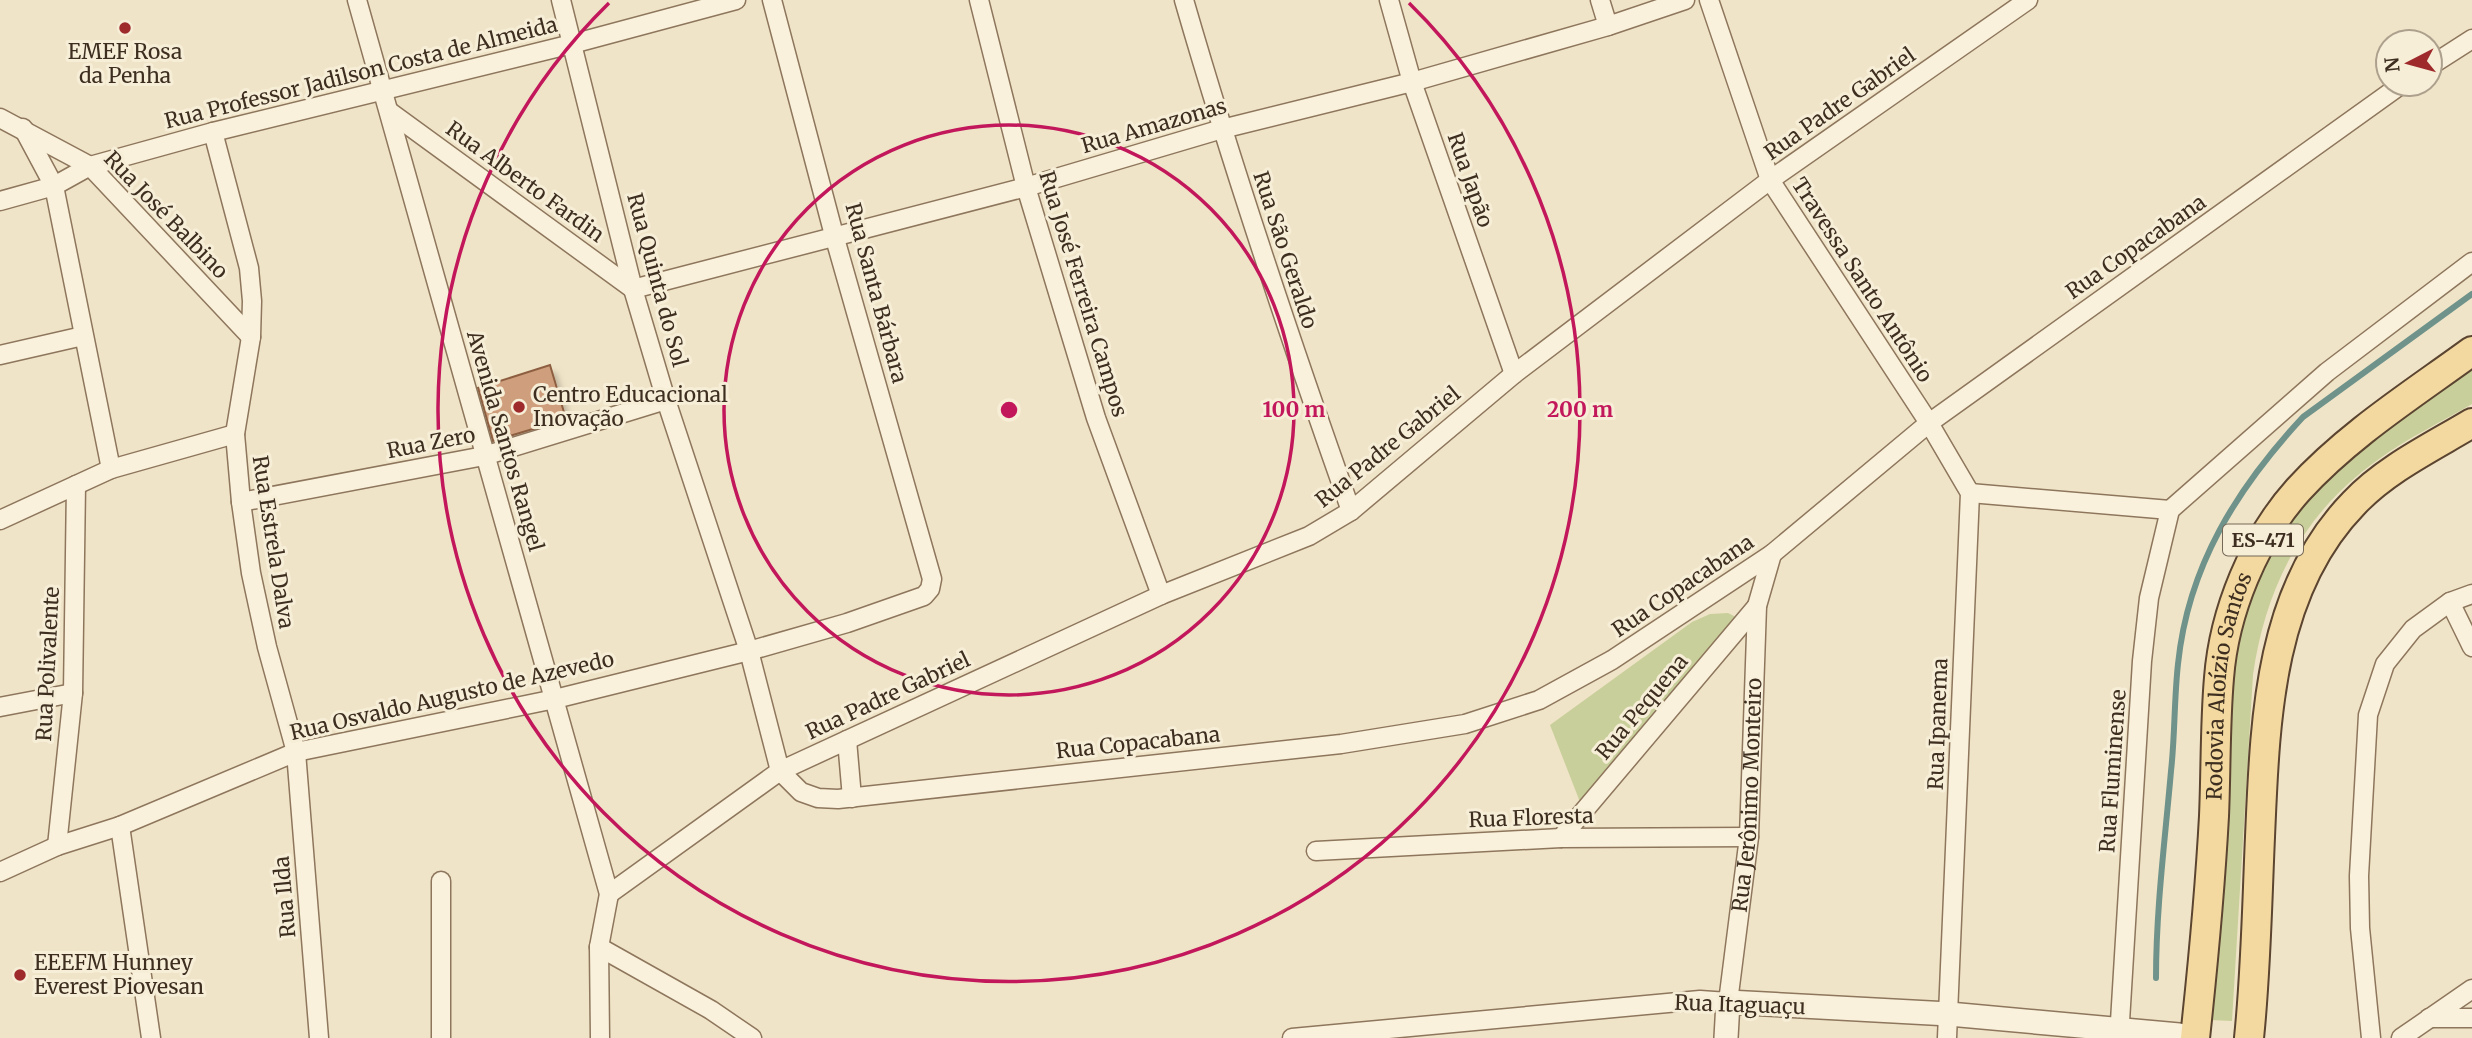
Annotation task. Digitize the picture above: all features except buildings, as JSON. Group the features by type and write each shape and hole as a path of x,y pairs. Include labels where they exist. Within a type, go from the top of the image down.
{"main road":[{"name":"Rodovia Aloízio Santos","path":"2195,1038 2214,817 2219,676 2226,636 2237,598 2260,544 2298,491 2354,439 2472,351"},
{"name":"Rodovia Aloízio Santos","path":"2249,1038 2268,721 2280,640 2292,606 2318,550 2338,520 2356,501 2387,475 2472,423"}],"street":[{"name":"Avenida Santos Rangel","path":"357,0 609,894"},
{"name":"Rua Quinta do Sol","path":"561,0 633,289 666,400 750,651 780,771"},
{"name":"Rua Professor Jadilson Costa de Almeida","path":"0,201 54,186 90,166 213,132 572,44 736,0"},
{"name":"Rua Santa Bárbara","path":"772,0 834,235 932,579 930,589 924,596"},
{"name":"Rua José Ferreira Campos","path":"979,0 1026,187 1096,418 1161,595"},
{"name":"Rua São Geraldo","path":"1184,0 1276,298 1351,512"},
{"name":"Rua Japão","path":"1389,0 1412,82 1514,374"},
{"path":"1600,0 1608,26"},
{"name":"Rua Amazonas","path":"633,289 1026,187 1222,129 1412,82 1608,26 1685,0"},
{"name":"Travessa Santo Antônio","path":"1709,0 1770,180 1929,424"},
{"name":"Rua Padre Gabriel","path":"609,894 780,771 1161,595 1309,536 1351,512 1514,374 1770,180 2028,0"},
{"path":"2444,57 2472,39"},
{"name":"Rua Copacabana","path":"780,771 801,792 818,798 852,797 1341,744 1465,724 1539,699 1612,660 1772,554 1929,424 2383,98"},
{"name":"Rua Alberto Fardin","path":"390,112 633,289"},
{"name":"Rua José Balbino","path":"0,117 90,166 251,337"},
{"path":"23,128 54,186 111,469"},
{"name":"Rua Estrela Dalva","path":"213,132 249,268 252,301 251,337 235,434 241,502 251,573 267,647 296,752"},
{"path":"1929,424 1970,492 2170,510 2327,372 2472,262"},
{"path":"0,355 83,336"},
{"name":"Rua Zero","path":"241,502 484,456 666,400"},
{"path":"0,520 111,469 235,434"},
{"name":"Rua Polivalente","path":"57,846 73,693 76,485"},
{"name":"Rua Ipanema","path":"1947,1038 1970,492"},
{"name":"Rua Fluminense","path":"2119,1034 2142,661 2149,598 2170,510"},
{"name":"Rua Jerônimo Monteiro","path":"1726,1038 1728,1002 1749,837 1757,606 1772,554"},
{"path":"2371,1038 2360,928 2359,876 2368,715 2385,664 2413,629 2450,602 2472,594"},
{"name":"Rua Osvaldo Augusto de Azevedo","path":"0,872 57,846 120,826 296,752 555,698 750,651 924,596"},
{"path":"2450,602 2472,647"},
{"name":"Rua Pequena","path":"1561,838 1757,606"},
{"path":"0,707 73,693"},
{"path":"847,740 852,797"},
{"name":"Rua Ilda","path":"296,752 318,1038"},
{"path":"120,826 151,1038"},
{"name":"Rua Floresta","path":"1316,851 1561,838 1749,837"},
{"path":"441,881 441,1038"},
{"path":"600,1038 599,947 609,894"},
{"path":"599,947 711,1010 752,1038"},
{"path":"2401,1038 2472,989"},
{"name":"Rua Itaguaçu","path":"1292,1038 1465,1031 1700,1000 1949,1014 2119,1034 2179,1035 2189,1038"},
{"path":"2429,1018 2472,1018"}],"green space":[{"path":"2472,359 2472,404 2401,444 2353,480 2330,502 2310,527 2279,581 2259,642 2253,675 2232,1021 2209,1020 2234,644 2261,563 2313,485"},
{"path":"1728,613 1736,619 1580,802 1550,725 1692,622 1710,614"}],"waterway":[{"path":"2156,978 2159,900 2178,664 2192,594 2205,562 2237,501 2257,472 2303,417 2472,294"}],"place":[{"name":"EMEF Rosa da Penha","path":"125,28"},
{"name":"Centro Educacional Inovação","path":"519,407"},
{"name":"EEEFM Hunney Everest Piovesan","path":"20,975"}]}
